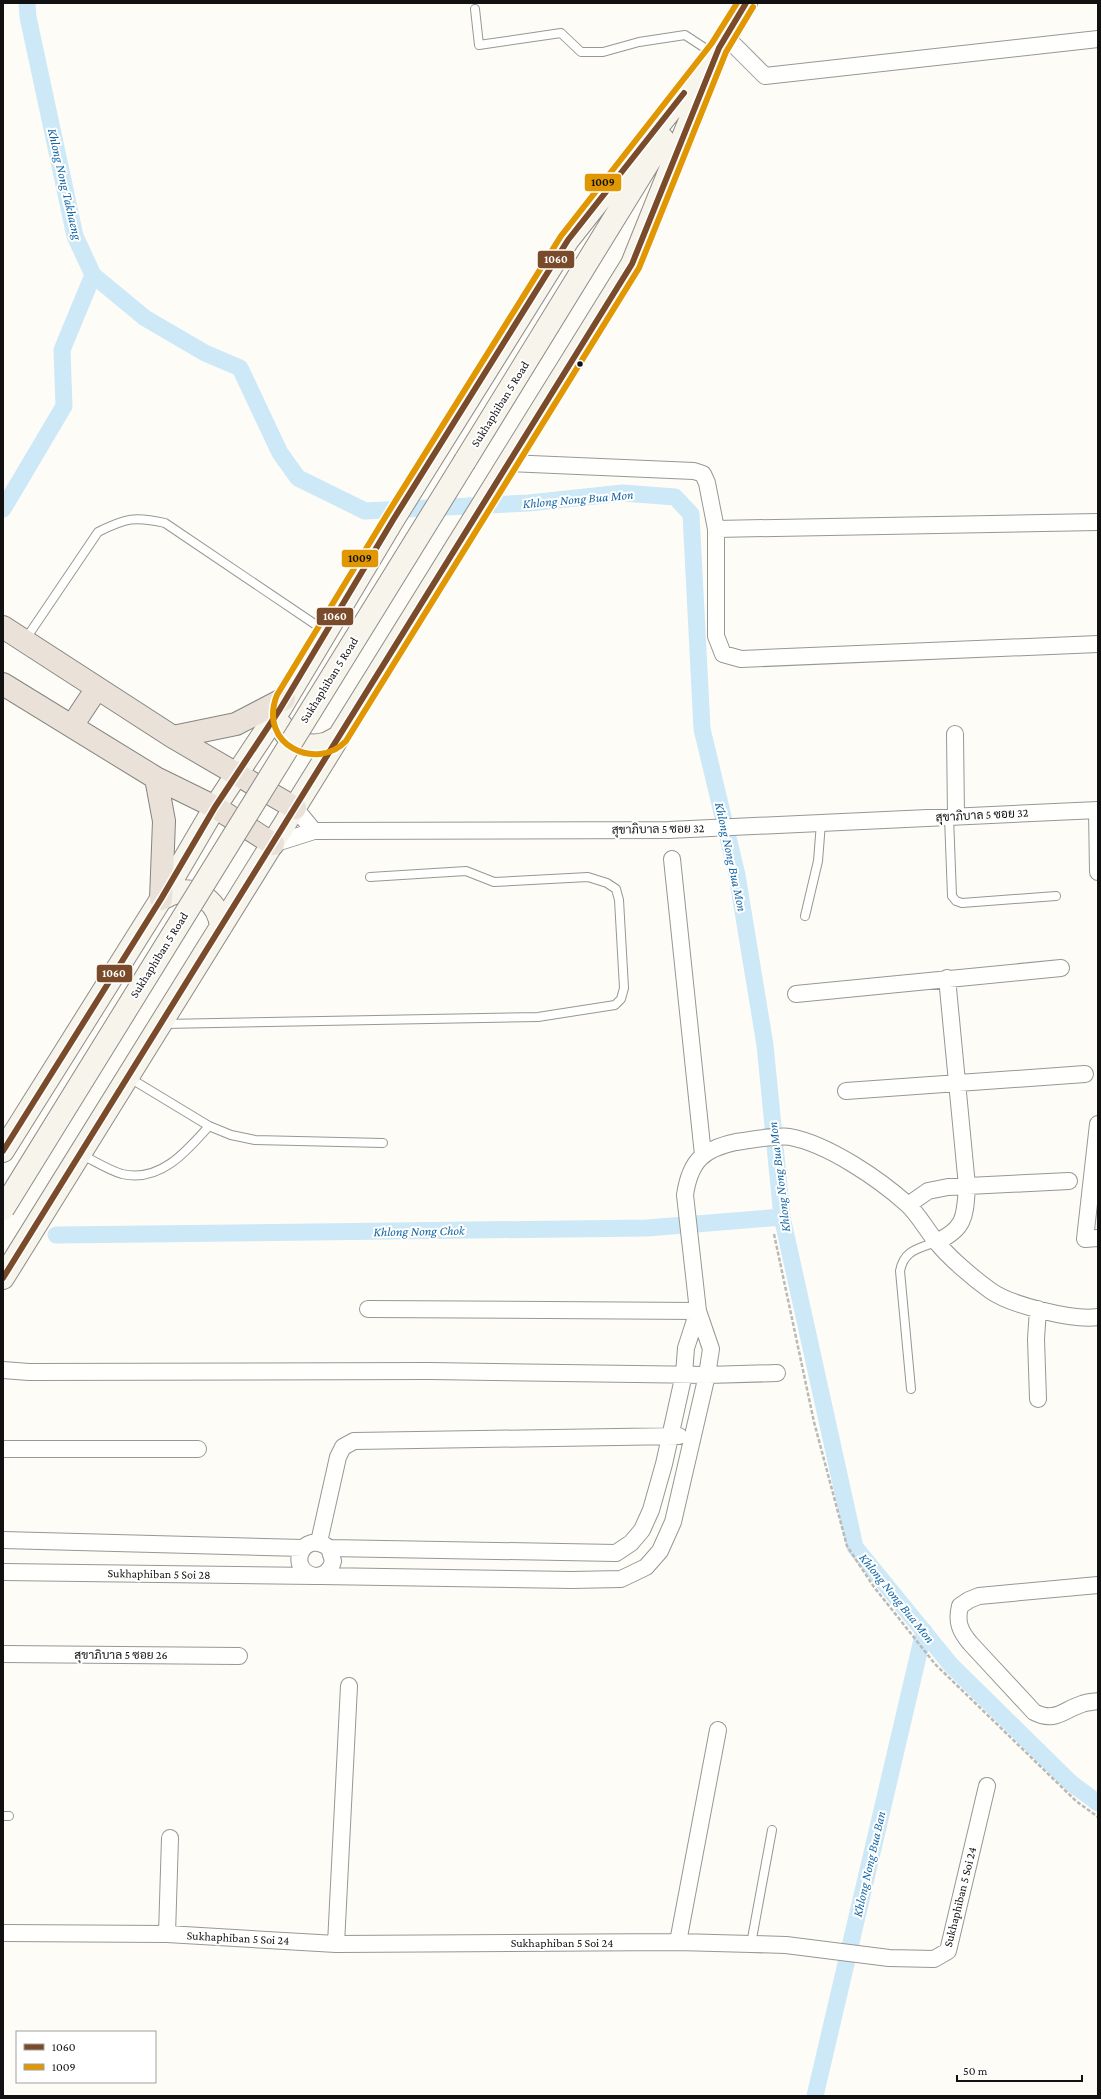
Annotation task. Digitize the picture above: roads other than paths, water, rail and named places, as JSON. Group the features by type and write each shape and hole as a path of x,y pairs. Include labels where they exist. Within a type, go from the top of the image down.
{"highway":[{"path":"16,635 173,737 295,808"},
{"path":"3,684 156,778 215,807 273,844"},
{"path":"72,726 97,688"},
{"path":"173,737 236,724 282,704"},
{"path":"156,778 164,821 161,899"}],"main road":[{"name":"Sukhaphiban 5 Road","path":"3,1209 746,3"},
{"name":"Sukhaphiban 5 Road","path":"3,1278 273,844 507,463 632,264 720,46"},
{"name":"Sukhaphiban 5 Road","path":"3,1151 161,899 215,807 282,704 393,520 568,240 720,46"},
{"path":"282,704 283,730 288,737 303,745 325,744 339,737"},
{"path":"161,899 176,893 186,892 203,895 212,902 220,915 221,926"}],"street":[{"path":"720,46 765,76 1098,39"},
{"path":"507,463 699,472 706,478 716,529 716,636 723,654 741,659 1098,644"},
{"path":"716,529 1098,522"},
{"path":"952,817 955,734"},
{"path":"295,808 314,831"},
{"path":"1097,810 1098,872"},
{"name":"สุขาภิบาล 5 ซอย 32","path":"273,844 314,831 710,828 1097,810"},
{"path":"672,859 704,1154"},
{"path":"796,994 1060,968"},
{"path":"936,1242 949,1236 958,1229 965,1208 968,1186 947,978"},
{"path":"846,1091 1084,1074"},
{"path":"1098,1133 1085,1239 1098,1238"},
{"path":"686,1348 710,1348 698,1311 694,1263 686,1214 685,1195 687,1180 696,1161 704,1154 719,1146 740,1142 789,1137 808,1142 856,1165 908,1205 936,1242 992,1291 1054,1314 1087,1319 1098,1317"},
{"path":"908,1205 928,1191 948,1187 1069,1181"},
{"path":"1038,1308 1036,1339 1038,1398"},
{"path":"368,1309 698,1311"},
{"path":"694,1438 670,1435 354,1441 343,1446 338,1457 324,1545 333,1556 332,1564 328,1572 318,1576 310,1575 301,1568 299,1558 303,1548 308,1544 324,1545 570,1553 616,1553 631,1543 638,1534 651,1510 670,1435 684,1374 686,1348 698,1311"},
{"name":"Sukhaphiban 5 Soi 28","path":"3,1572 572,1580 621,1579 646,1567 660,1551 673,1522 694,1438 707,1375 710,1348"},
{"path":"3,1370 707,1375 777,1373"},
{"path":"3,1449 198,1449"},
{"path":"3,1540 303,1548"},
{"path":"570,1553 572,1580"},
{"path":"1098,1585 979,1596 960,1606 958,1620 961,1632 970,1643 1034,1712 1044,1717 1055,1716 1082,1704 1098,1701"},
{"name":"สุขาภิบาล 5 ซอย 26","path":"3,1654 239,1656"},
{"path":"336,1944 349,1686"},
{"path":"678,1942 718,1730"},
{"name":"Sukhaphiban 5 Soi 24","path":"3,1933 167,1934 336,1944 678,1942 751,1944 786,1945 889,1958 934,1959 948,1951 987,1786"},
{"path":"167,1934 170,1838"}],"lane":[{"path":"475,9 479,45 561,33 581,52 603,52 639,42 685,35 720,46"},
{"path":"16,635 98,532 116,523 141,518 165,523 325,631"},
{"path":"952,817 952,896 956,901 962,903 1056,896"},
{"path":"805,916 818,861 820,823"},
{"path":"160,1024 538,1017 614,1005 621,999 624,988 619,900 616,889 608,883 588,877 494,882 481,879 466,871 370,877"},
{"path":"127,1077 209,1126 231,1135 255,1140 383,1143"},
{"path":"80,1154 122,1174 141,1175 164,1168 185,1153 209,1126"},
{"path":"911,1389 900,1271 903,1258 908,1253 936,1242"},
{"path":"751,1944 772,1830"}],"waterway":[{"name":"Khlong Nong Bua Mon","path":"27,3 28,17 75,236 93,275 145,318 205,353 240,368 280,453 298,478 365,511 529,503 623,493 675,497 691,514 702,729 737,875 765,1045 782,1217 855,1547 951,1665 1071,1783 1098,1803"},
{"name":"Khlong Nong Takhaeng","path":"3,509 64,406 62,350 93,275"},
{"name":"Khlong Nong Chok","path":"56,1235 647,1228 782,1217"},
{"name":"Khlong Nong Bua Ban","path":"815,2096 924,1631"}]}
